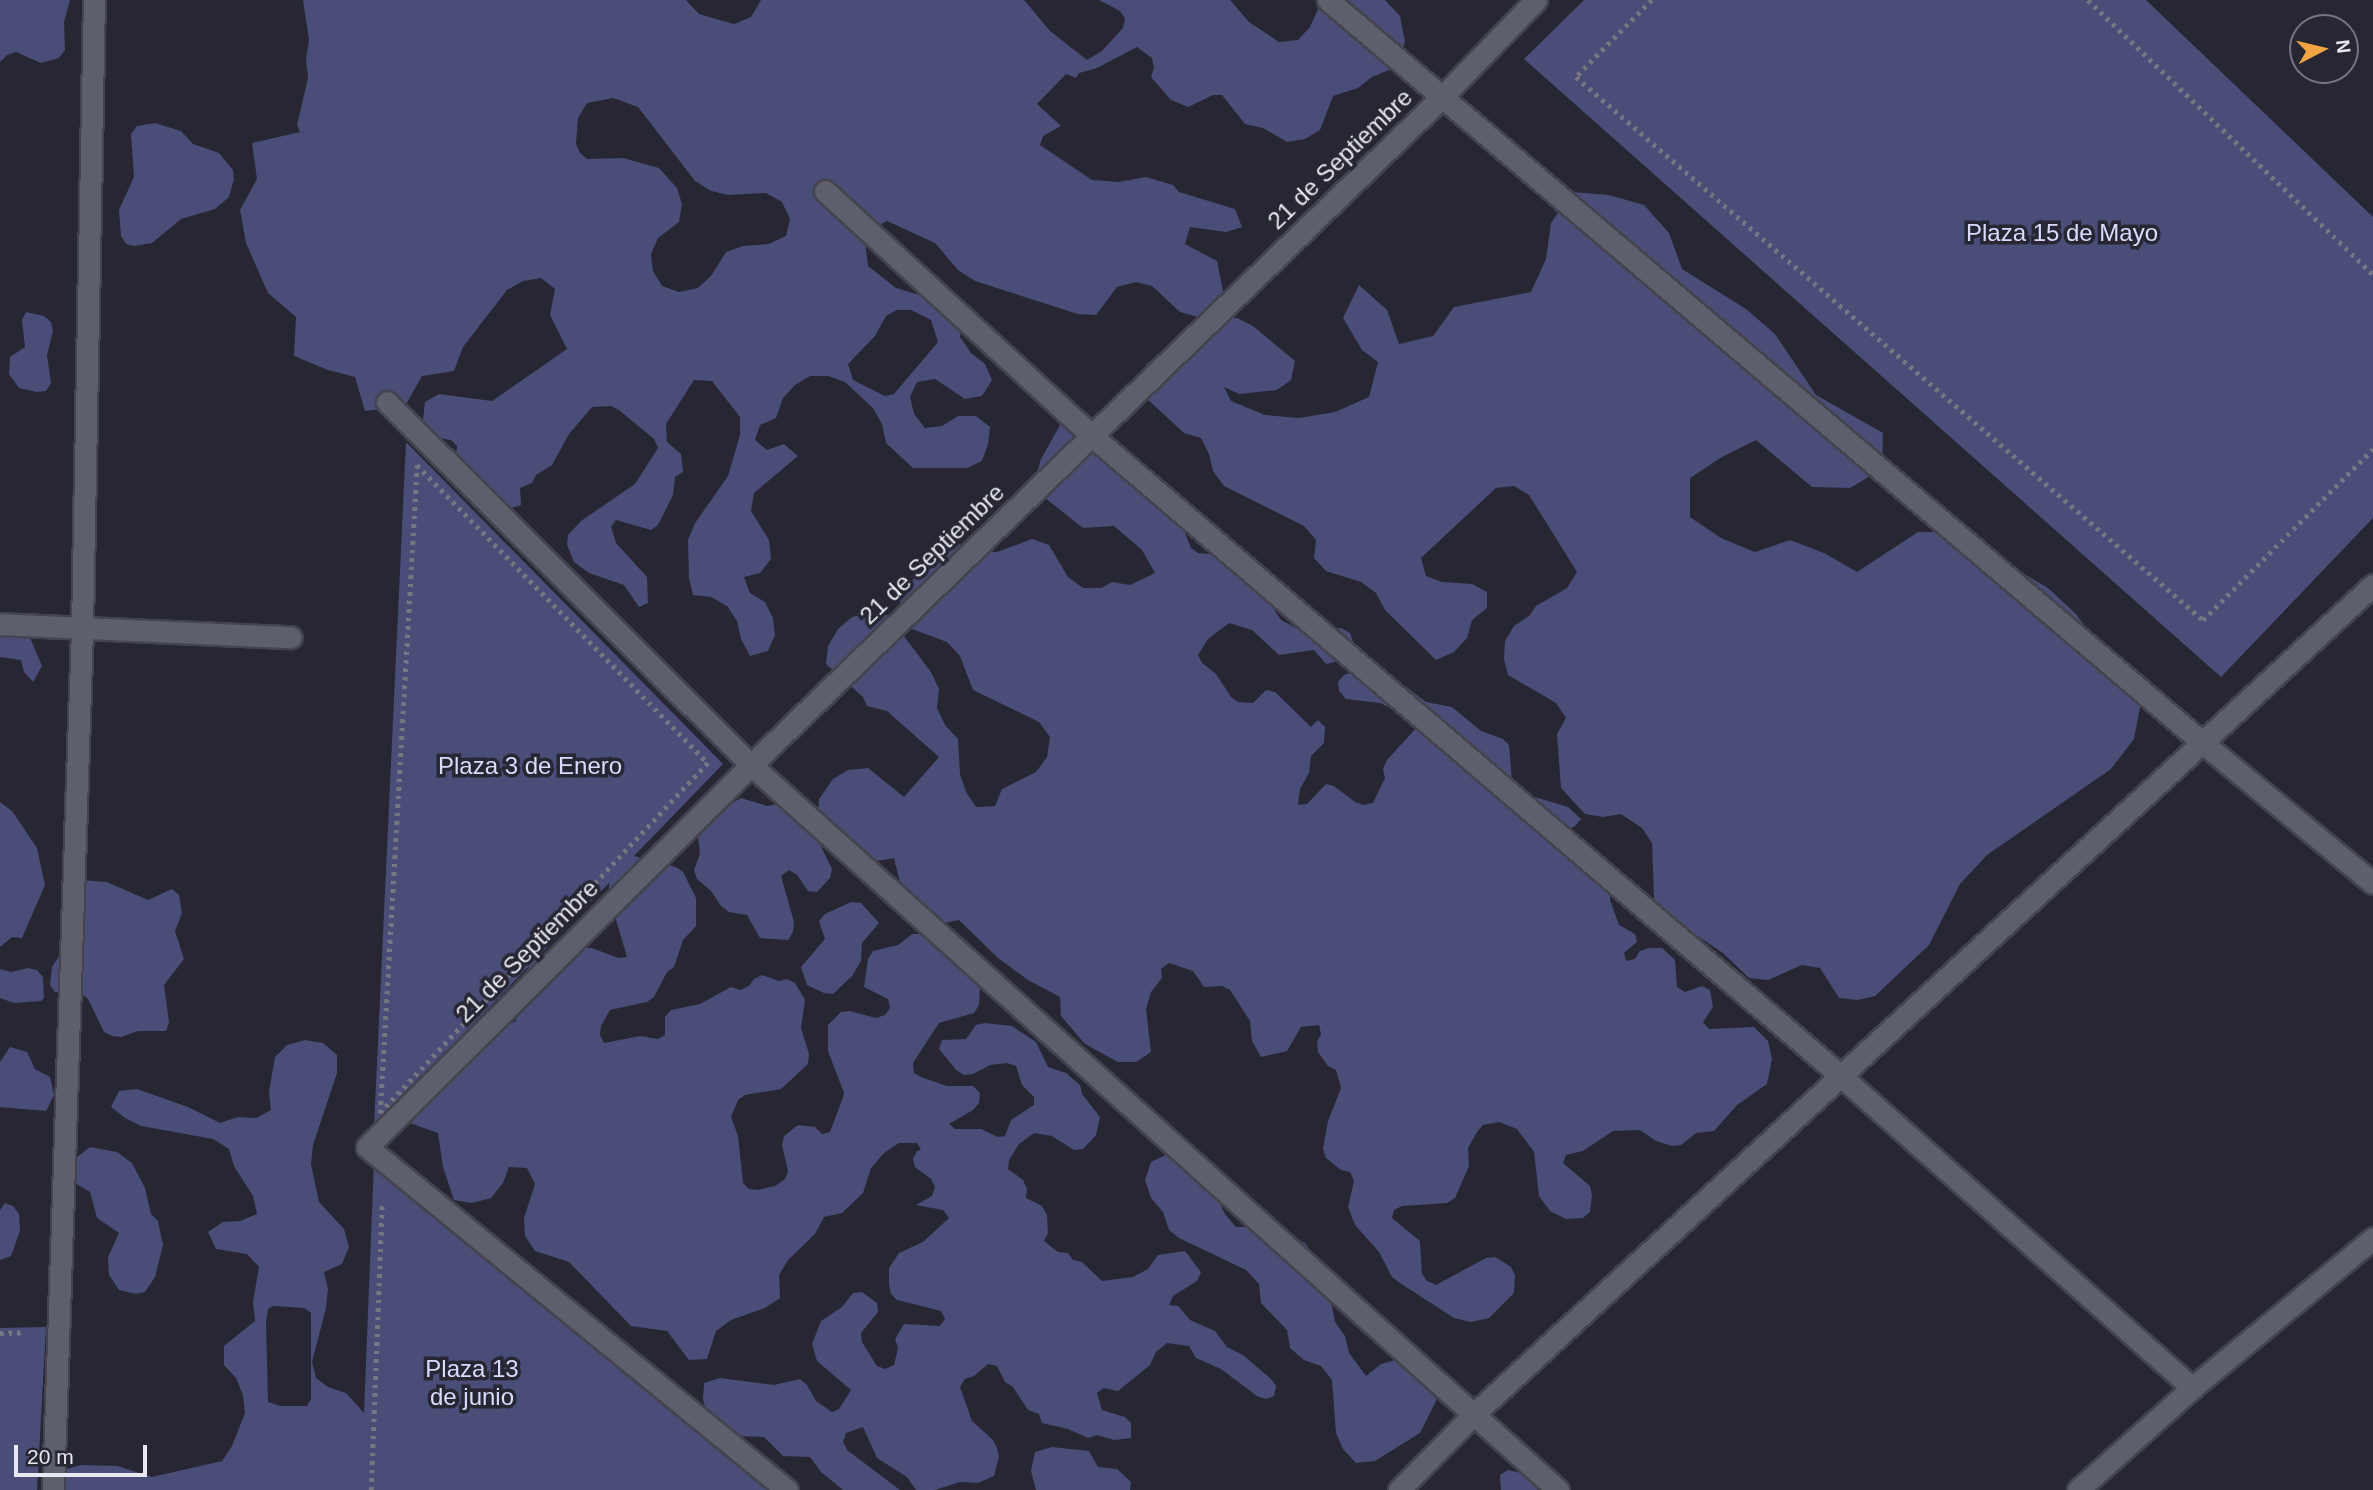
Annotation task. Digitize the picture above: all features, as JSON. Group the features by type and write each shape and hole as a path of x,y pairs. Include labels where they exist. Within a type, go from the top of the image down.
{"street":[{"path":"53,1490 82,628 94,0"},
{"path":"1328,0 2203,743 2373,883"},
{"name":"21 de Septiembre","path":"788,1490 367,1147 751,765 1442,97 1536,0"},
{"path":"825,191 1092,436 1841,1076 2192,1388"},
{"path":"387,402 751,765 1558,1490"},
{"path":"1399,1490 1474,1414 2373,585"},
{"path":"0,624 290,636"},
{"path":"2078,1490 2192,1388 2373,1238"}],"path":[{"path":"1652,0 1576,76 2203,620 2373,449"},
{"path":"2088,0 2373,274"},
{"path":"417,465 708,763 380,1113 401,741 417,465"},
{"path":"372,1490 382,1201"},
{"path":"0,1333 26,1332"}],"green space":[{"path":"0,0 70,0 64,22 65,50 59,58 41,63 16,52 7,55 0,62"},
{"path":"303,0 686,0 699,14 734,24 751,17 761,0 1024,0 1050,31 1087,60 1102,51 1123,28 1125,19 1120,11 1099,0 1230,0 1249,22 1279,42 1298,40 1310,27 1322,0 1385,0 1400,16 1405,42 1396,67 1372,77 1358,88 1333,96 1320,130 1305,139 1287,142 1263,128 1245,124 1222,95 1213,95 1188,107 1171,100 1151,77 1154,68 1152,58 1137,47 1097,68 1079,73 1076,78 1066,74 1037,104 1061,126 1043,136 1040,145 1092,180 1119,182 1146,177 1173,185 1179,192 1235,209 1242,227 1226,232 1190,227 1185,244 1217,261 1224,296 1215,312 1198,317 1180,312 1152,286 1136,282 1117,287 1096,315 1078,314 975,281 958,270 935,243 887,221 864,233 868,266 896,288 933,299 962,319 960,337 971,353 985,364 992,380 982,396 965,399 935,379 917,382 910,397 914,414 925,428 942,426 958,416 976,416 990,427 988,444 982,461 967,468 913,468 886,443 882,424 873,408 845,382 828,376 810,376 795,385 783,398 776,418 760,425 755,440 767,450 784,444 798,456 754,493 751,511 769,540 771,559 760,573 744,577 750,593 765,602 773,618 775,635 768,651 750,656 741,639 737,621 727,606 711,597 693,595 689,578 688,540 695,523 728,476 740,435 740,417 712,381 694,380 666,424 667,442 681,454 683,472 675,477 673,495 658,525 651,530 616,520 611,527 616,543 647,577 648,603 639,607 624,585 589,573 574,562 567,545 568,535 581,521 635,484 658,448 654,439 619,410 611,406 592,407 569,434 552,465 536,475 532,483 520,488 521,505 505,510 458,491 453,483 457,446 451,440 432,437 423,420 425,402 439,394 492,401 567,349 550,315 555,289 541,278 523,281 507,290 463,347 454,371 422,376 405,406 365,411 355,377 328,370 294,356 296,317 268,293 246,243 240,210 257,179 252,143 300,132 297,125 308,78 306,59 309,40","holes":["613,98 638,107 695,181 711,191 728,195 766,193 782,202 790,219 786,236 769,244 743,246 726,252 711,276 698,288 679,292 662,286 653,271 651,254 658,238 679,222 682,204 677,188 659,168 623,158 587,159 576,144 578,118 587,103","897,310 911,310 931,320 938,342 894,394 885,396 853,380 848,364 875,336 886,316"]},
{"name":"Plaza 15 de Mayo","path":"1584,0 2146,0 2373,217 2373,518 2221,677 1524,59"},
{"path":"155,123 181,131 193,144 219,153 233,170 234,179 229,197 215,209 181,219 152,243 134,246 126,244 121,236 119,210 134,177 131,134 137,126"},
{"path":"1572,192 1609,195 1644,205 1669,233 1682,269 1746,309 1775,334 1816,395 1883,433 1882,469 1850,488 1812,487 1756,440 1722,457 1690,478 1690,517 1721,538 1755,552 1790,540 1824,553 1857,572 1918,532 1952,532 2048,588 2076,614 2141,702 2134,739 2111,769 1987,855 1960,884 1929,945 1875,996 1858,1000 1839,998 1820,968 1802,965 1768,980 1749,978 1723,953 1663,913 1654,898 1652,843 1642,828 1621,814 1603,817 1585,814 1561,788 1557,734 1566,718 1556,703 1508,675 1504,659 1505,641 1514,626 1529,616 1536,606 1567,588 1577,572 1529,495 1514,486 1496,488 1421,558 1426,576 1442,582 1472,584 1487,592 1487,608 1472,620 1467,638 1454,652 1436,660 1385,610 1376,593 1361,582 1326,571 1314,558 1316,540 1304,526 1224,486 1213,471 1201,438 1184,433 1144,396 1141,380 1147,363 1164,356 1219,317 1237,318 1253,326 1295,361 1291,380 1277,390 1239,394 1224,387 1231,401 1265,415 1299,418 1335,412 1369,397 1378,362 1362,350 1343,318 1359,285 1387,310 1399,344 1433,336 1454,307 1531,292 1546,259 1551,223"},
{"path":"26,312 44,316 51,322 53,331 47,355 51,383 46,391 19,388 9,374 10,357 25,347 22,320"},
{"path":"1060,425 1077,426 1152,503 1181,523 1191,548 1198,553 1218,555 1271,605 1281,620 1305,633 1341,628 1350,633 1353,642 1349,650 1335,662 1326,664 1314,650 1279,655 1252,630 1229,623 1208,639 1198,655 1202,663 1216,674 1231,697 1238,702 1253,703 1266,690 1275,692 1311,727 1318,720 1325,727 1324,743 1311,756 1309,773 1300,789 1298,805 1307,804 1326,784 1334,786 1355,802 1364,805 1373,803 1385,778 1383,769 1387,760 1418,726 1404,714 1380,703 1346,699 1339,691 1338,682 1344,675 1353,672 1405,686 1426,702 1452,707 1481,731 1503,739 1509,745 1512,781 1525,794 1568,807 1581,819 1575,826 1559,834 1554,842 1555,849 1582,855 1610,892 1610,900 1619,925 1635,934 1637,942 1624,953 1626,961 1635,959 1640,951 1662,948 1675,960 1677,987 1685,992 1702,986 1710,990 1713,1007 1703,1022 1709,1029 1754,1027 1768,1041 1772,1059 1767,1084 1737,1105 1714,1131 1696,1133 1681,1145 1672,1146 1656,1141 1640,1130 1613,1131 1583,1151 1566,1155 1563,1163 1590,1186 1590,1212 1583,1218 1566,1219 1550,1211 1539,1196 1534,1152 1517,1129 1499,1122 1483,1125 1477,1132 1468,1148 1469,1166 1455,1198 1447,1203 1402,1206 1394,1210 1392,1218 1420,1241 1422,1274 1427,1281 1436,1285 1486,1258 1495,1257 1511,1267 1515,1275 1514,1293 1489,1318 1471,1322 1454,1318 1400,1283 1392,1277 1379,1252 1355,1225 1348,1207 1354,1181 1350,1172 1341,1170 1326,1158 1323,1149 1328,1121 1341,1088 1336,1070 1328,1066 1318,1052 1317,1042 1321,1034 1319,1025 1301,1027 1287,1051 1261,1057 1252,1041 1250,1021 1230,990 1222,986 1204,987 1193,971 1169,963 1161,969 1162,978 1151,992 1146,1009 1151,1052 1136,1062 1118,1062 1085,1044 1061,1016 1060,997 1028,980 998,958 959,920 939,924 901,886 894,858 859,864 818,818 819,799 833,779 848,770 868,768 904,797 939,757 887,711 867,706 863,697 826,664 828,646 838,629 852,617 870,613 888,615 931,672 939,689 937,708 945,725 958,739 960,774 966,792 976,807 995,806 1002,789 1036,772 1047,757 1050,737 1039,722 973,690 960,656 947,642 912,629 902,615 899,596 924,566 928,547 944,539 978,551 997,552 1032,539 1049,545 1068,577 1083,588 1101,588 1112,582 1130,585 1155,573 1142,550 1114,526 1083,528 1040,494 1036,476 1041,459"},
{"name":"Plaza 3 de Enero","path":"406,442 723,764 634,856 676,867 683,872 696,898 696,926 683,940 674,967 667,972 654,997 647,1002 610,1010 601,1026 600,1035 604,1043 640,1036 658,1039 665,1035 665,1017 671,1010 700,1004 731,987 740,990 762,975 795,983 805,1000 801,1028 809,1054 808,1064 781,1089 745,1095 738,1100 731,1117 738,1136 743,1183 749,1189 758,1190 775,1186 785,1179 788,1171 782,1145 784,1136 798,1125 815,1127 822,1134 830,1132 842,1100 844,1093 828,1051 828,1025 841,1012 850,1011 876,1018 885,1015 890,1008 888,999 864,987 868,959 873,951 898,945 912,934 930,934 977,978 980,986 979,1005 974,1013 939,1023 913,1063 914,1073 921,1077 947,1086 973,1086 980,1093 979,1103 973,1110 949,1124 955,1129 981,1129 998,1137 1005,1136 1011,1120 1034,1105 1034,1097 1022,1085 1016,1066 1007,1063 990,1065 973,1074 964,1075 956,1070 939,1049 942,1040 966,1039 976,1025 985,1023 1012,1026 1036,1042 1048,1067 1066,1073 1080,1085 1082,1094 1100,1117 1096,1135 1083,1149 1074,1150 1052,1136 1034,1133 1019,1144 1009,1160 1008,1169 1023,1180 1027,1189 1026,1198 1042,1206 1047,1215 1048,1233 1044,1241 1058,1252 1068,1253 1073,1260 1082,1262 1102,1281 1133,1277 1148,1269 1158,1255 1185,1251 1201,1272 1197,1281 1173,1296 1169,1305 1178,1306 1190,1320 1215,1331 1227,1347 1243,1355 1271,1379 1276,1386 1274,1396 1266,1399 1257,1396 1221,1369 1196,1358 1189,1346 1167,1343 1156,1352 1150,1365 1118,1391 1104,1388 1097,1393 1102,1410 1125,1417 1131,1423 1131,1438 1114,1440 1097,1435 1088,1438 1068,1429 1042,1423 1039,1414 1028,1410 1013,1387 1005,1382 997,1366 988,1364 974,1376 965,1379 960,1387 972,1421 993,1440 997,1448 999,1457 994,1476 978,1483 960,1482 935,1490 916,1490 907,1477 877,1458 863,1427 846,1433 843,1442 847,1450 900,1490 843,1490 821,1472 810,1457 783,1456 764,1437 737,1436 709,1418 703,1400 704,1383 720,1378 774,1385 800,1379 807,1385 816,1401 832,1412 839,1409 851,1390 817,1361 812,1344 821,1321 842,1307 853,1293 862,1292 877,1303 878,1312 861,1333 862,1342 877,1366 885,1369 894,1365 898,1348 895,1339 904,1324 940,1326 945,1319 941,1311 897,1300 891,1294 889,1285 889,1268 899,1253 923,1242 949,1218 943,1210 916,1205 932,1196 935,1187 931,1179 915,1167 913,1159 917,1151 921,1150 917,1143 899,1143 884,1153 871,1168 863,1193 842,1213 824,1217 815,1234 788,1260 779,1275 780,1298 765,1308 731,1320 716,1331 707,1359 689,1360 667,1331 631,1326 569,1262 535,1251 525,1236 524,1218 535,1184 527,1168 509,1167 503,1183 491,1198 472,1203 454,1200 443,1167 438,1133 404,1121 374,1127","holes":["609,883 609,896 627,957 618,958 592,948 573,948 556,949 535,960","529,966 521,987 516,1021 491,1032 459,1056 444,1054"]},
{"path":"24,633 31,640 42,666 33,682 24,672 21,660 0,657 0,637"},
{"path":"741,798 767,806 776,804 794,807 812,828 832,869 830,878 817,892 808,891 797,875 789,870 781,876 794,922 793,932 788,940 760,938 747,915 729,912 721,906 711,891 697,879 694,870 700,854 697,827"},
{"path":"0,802 12,811 37,848 45,885 22,938 12,937 0,947"},
{"path":"79,880 107,882 148,900 172,889 179,895 182,913 175,931 184,959 164,985 169,1022 166,1031 138,1031 121,1037 112,1036 104,1032 88,999 82,994 55,992 50,985 52,967 66,945"},
{"path":"851,902 861,903 879,923 862,943 861,961 852,976 833,994 824,993 807,985 801,967 825,939 819,921 825,914"},
{"path":"28,968 37,970 43,977 44,998 41,1001 14,1003 0,998 0,969 11,972"},
{"name":"Plaza 13 de junio","path":"305,1040 323,1043 337,1055 337,1073 313,1145 311,1164 319,1202 344,1229 349,1247 342,1264 324,1272 328,1289 326,1308 312,1362 316,1378 328,1387 346,1393 364,1413 374,1161 772,1490 61,1490 63,1470 81,1465 117,1466 152,1477 222,1461 232,1446 245,1413 243,1395 236,1378 224,1365 224,1346 255,1321 253,1302 259,1267 247,1254 216,1249 208,1232 223,1222 240,1221 257,1214 253,1196 234,1166 229,1149 213,1139 141,1126 111,1107 119,1091 137,1089 188,1107 220,1123 238,1117 256,1118 271,1110 269,1092 275,1057 287,1045","holes":["273,1306 304,1308 311,1313 311,1399 307,1406 280,1406 268,1402 268,1309"]},
{"path":"10,1047 27,1052 35,1069 50,1077 54,1095 46,1111 0,1107 0,1062"},
{"path":"90,1147 117,1152 132,1163 145,1188 151,1214 158,1221 163,1245 155,1277 145,1292 136,1294 119,1290 109,1275 108,1257 119,1233 97,1218 90,1192 75,1183 73,1174 72,1165 77,1157"},
{"path":"1168,1154 1185,1154 1209,1182 1225,1214 1236,1227 1254,1227 1289,1235 1305,1243 1325,1271 1335,1322 1345,1336 1349,1353 1366,1376 1381,1364 1399,1359 1439,1384 1436,1401 1420,1433 1375,1461 1356,1463 1343,1449 1336,1433 1332,1380 1321,1366 1304,1360 1290,1348 1287,1330 1261,1303 1259,1284 1246,1270 1179,1238 1169,1230 1163,1212 1151,1198 1145,1180 1151,1162"},
{"path":"5,1203 13,1206 19,1214 20,1231 11,1256 0,1260 0,1210"},
{"path":"46,1327 37,1490 0,1490 0,1328"},
{"path":"1052,1447 1089,1451 1098,1467 1117,1469 1131,1482 1130,1490 1036,1490 1031,1471 1035,1452"},
{"path":"1508,1470 1534,1476 1539,1483 1537,1490 1501,1490 1500,1475"}]}
